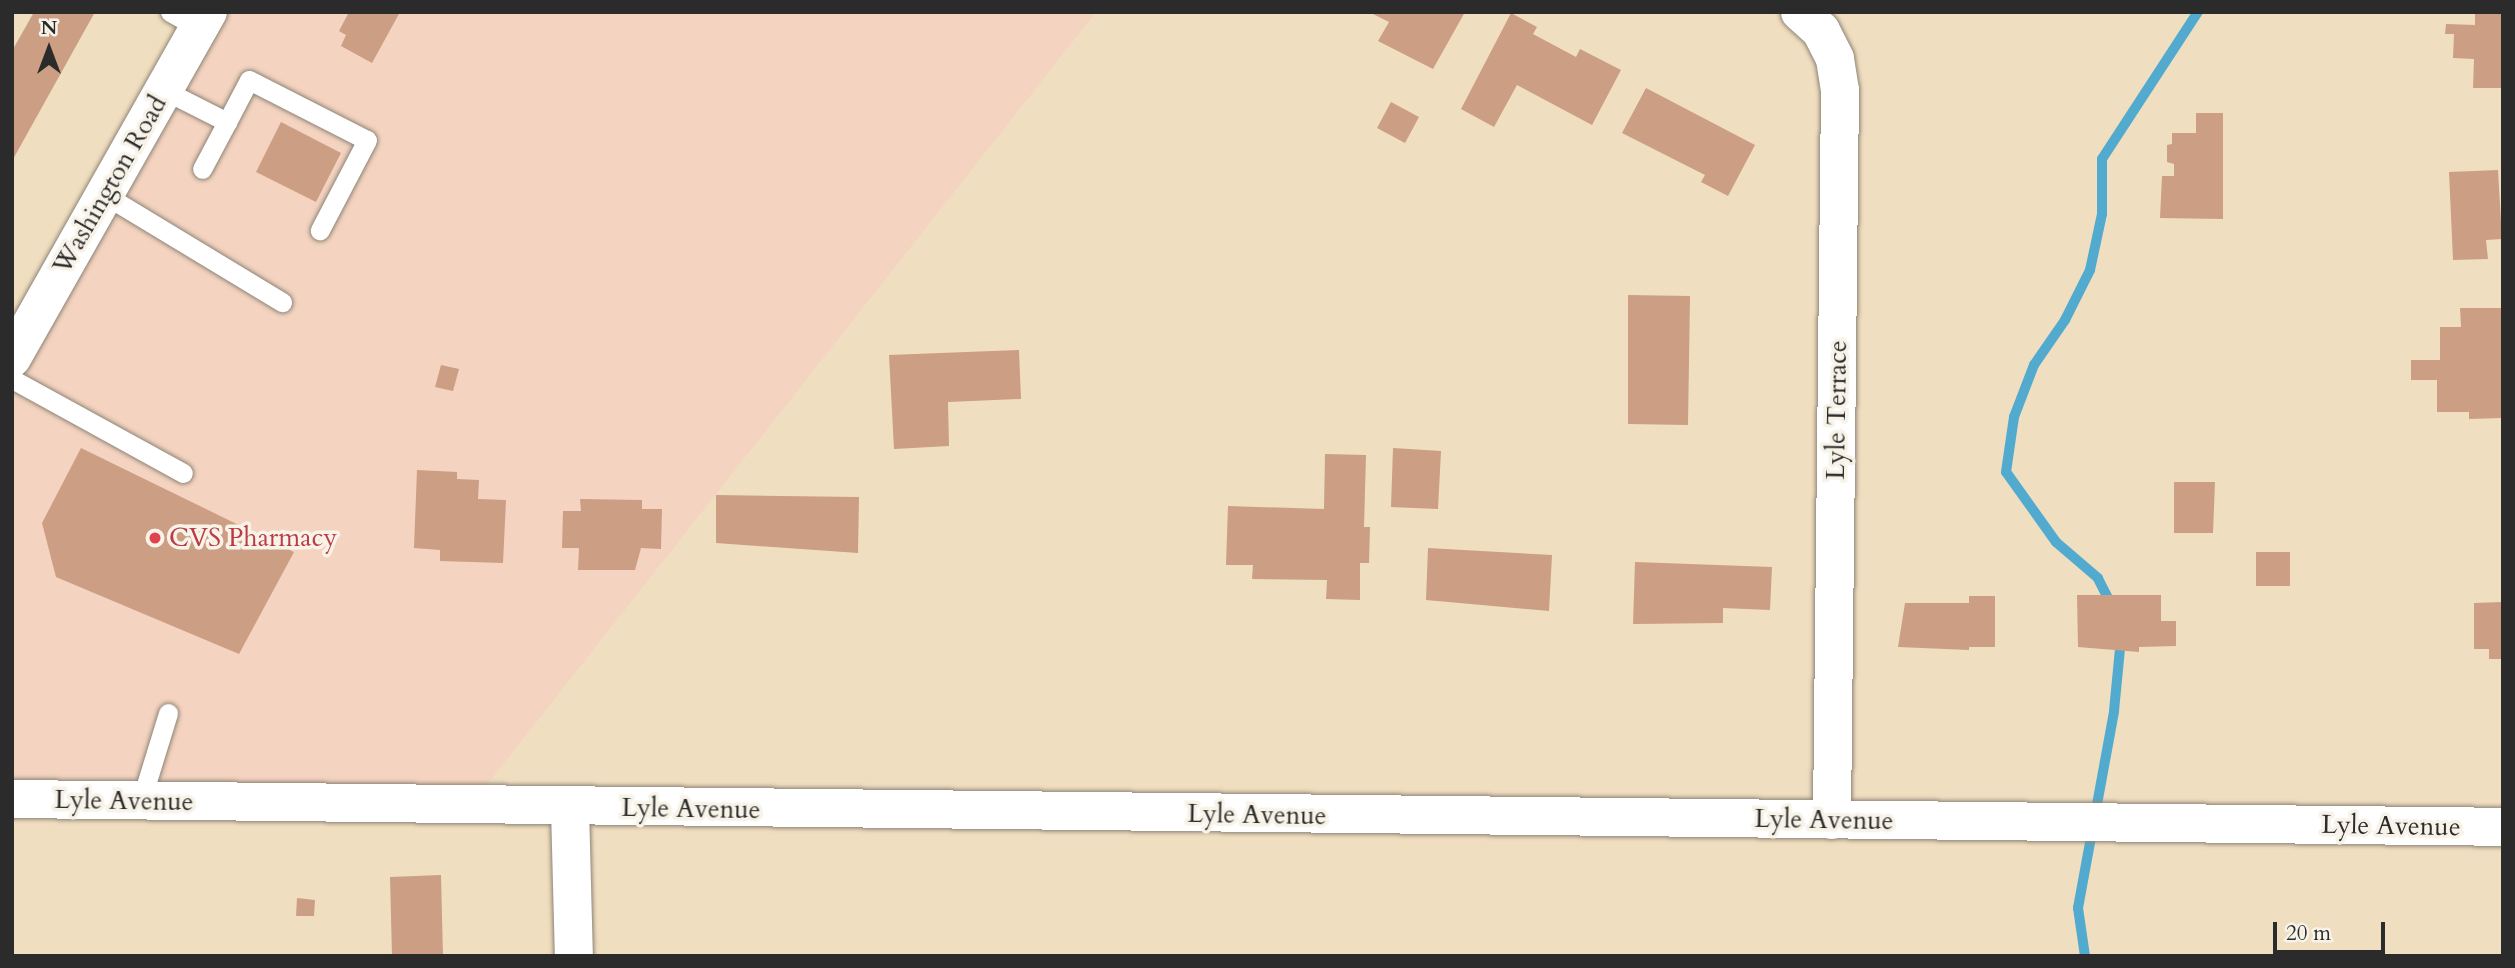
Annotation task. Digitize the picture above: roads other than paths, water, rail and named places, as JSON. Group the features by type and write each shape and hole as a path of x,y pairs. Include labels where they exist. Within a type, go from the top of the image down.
{"street":[{"name":"Lyle Terrace","path":"1800,12 1821,31 1835,59 1840,90 1832,820"},
{"name":"Washington Road","path":"12,358 164,90 192,18"},
{"name":"Lyle Avenue","path":"12,799 570,808 2503,827"},
{"path":"570,808 574,956"}],"lane":[{"path":"202,169 249,80 367,140 320,230"},
{"path":"164,90 227,122"},
{"path":"105,195 282,302"},
{"path":"12,379 183,473"},
{"path":"141,801 168,713"}],"waterway":[{"path":"2112,606 2098,578 2056,542 2006,472 2014,417 2034,365 2065,320 2090,270 2102,214 2102,159 2198,12"},
{"path":"2085,956 2078,908 2114,711 2121,638"}],"place":[{"name":"CVS Pharmacy","path":"155,538"}]}
